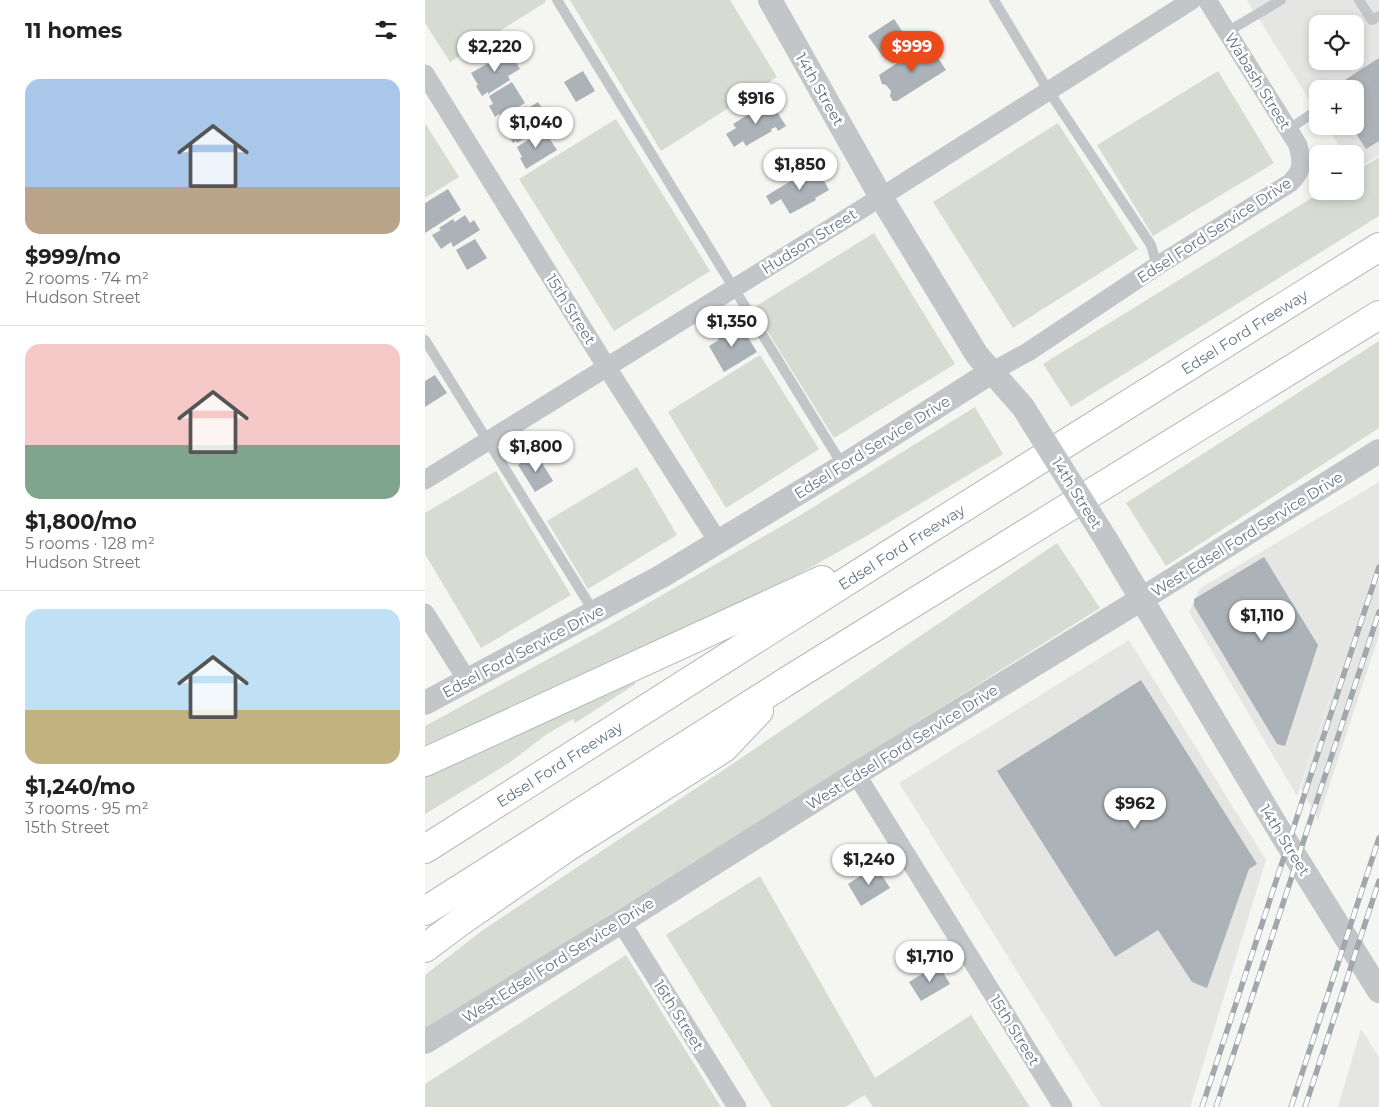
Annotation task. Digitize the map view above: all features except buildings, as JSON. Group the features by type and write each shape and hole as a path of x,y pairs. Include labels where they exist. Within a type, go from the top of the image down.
{"highway":[{"name":"Edsel Ford Freeway","path":"425,849 918,536 1379,247"},
{"path":"425,911 792,678 1379,316"},
{"path":"425,762 918,536"},
{"path":"425,948 566,848 724,748 792,678"}],"street":[{"name":"14th Street","path":"770,0 881,196 977,355 1023,407 1107,541 1140,600 1282,835 1379,991"},
{"name":"Hudson Street","path":"425,480 1192,0"},
{"name":"Wabash Street","path":"1207,0 1298,145 1301,165"},
{"name":"15th Street","path":"425,74 606,366 719,543"},
{"name":"Edsel Ford Service Drive","path":"425,703 662,576 719,543 993,371 1028,352 1157,266 1290,183 1299,174 1301,165"},
{"name":"West Edsel Ford Service Drive","path":"425,1042 1379,451"},
{"path":"425,613 467,680"},
{"name":"15th Street","path":"856,774 1063,1107"},
{"name":"16th Street","path":"621,922 737,1107"}],"lane":[{"path":"557,0 843,466"},
{"path":"994,0 1048,90 1151,245 1157,266"},
{"path":"1227,32 1281,0"},
{"path":"1359,0 1372,20 1379,16"},
{"path":"1288,130 1309,116"},
{"path":"425,340 594,612"}],"shaded area":[{"path":"425,0 545,0 546,2 450,62 425,23"},
{"path":"570,0 730,0 777,77 661,151"},
{"path":"1247,0 1379,0 1379,155 1364,164 1364,145 1339,145 1332,135 1364,135 1364,80 1309,80 1309,99"},
{"path":"1218,71 1274,163 1153,236 1097,145"},
{"path":"616,119 710,271 614,331 519,179"},
{"path":"425,123 459,177 425,198"},
{"path":"1058,123 1138,249 1013,328 933,202"},
{"path":"1379,157 1379,216 1071,407 1043,364 1309,200 1364,200 1364,166"},
{"path":"874,233 955,364 834,438 753,308"},
{"path":"1379,341 1379,428 1166,566 1126,503"},
{"path":"760,355 819,449 726,508 668,412"},
{"path":"975,407 1003,454 799,574 730,607 619,666 425,755 425,726 600,631 799,516"},
{"path":"637,467 677,535 588,589 547,521"},
{"path":"496,471 571,595 481,648 425,554 425,513"},
{"path":"1379,482 1379,635 1318,820 1301,788 1347,647 1297,796 1189,612 1199,589"},
{"path":"1057,543 1100,608 425,1030 425,975 483,930 725,769"},
{"path":"1129,640 1266,860 1190,1107 1102,1107 899,783"},
{"path":"637,679 634,685 575,723 573,719 547,734 509,763 425,814 425,777"},
{"path":"760,876 875,1078 971,1015 1030,1107 873,1107 865,1095 845,1107 772,1107 666,935"},
{"path":"626,955 721,1107 425,1107 425,1084"},
{"path":"1361,1029 1379,1057 1379,1107 1338,1107"}],"railway":[{"path":"1202,1107 1379,567"},
{"path":"1216,1107 1379,612"},
{"path":"1291,1107 1379,838"},
{"path":"1305,1107 1379,881"}]}
